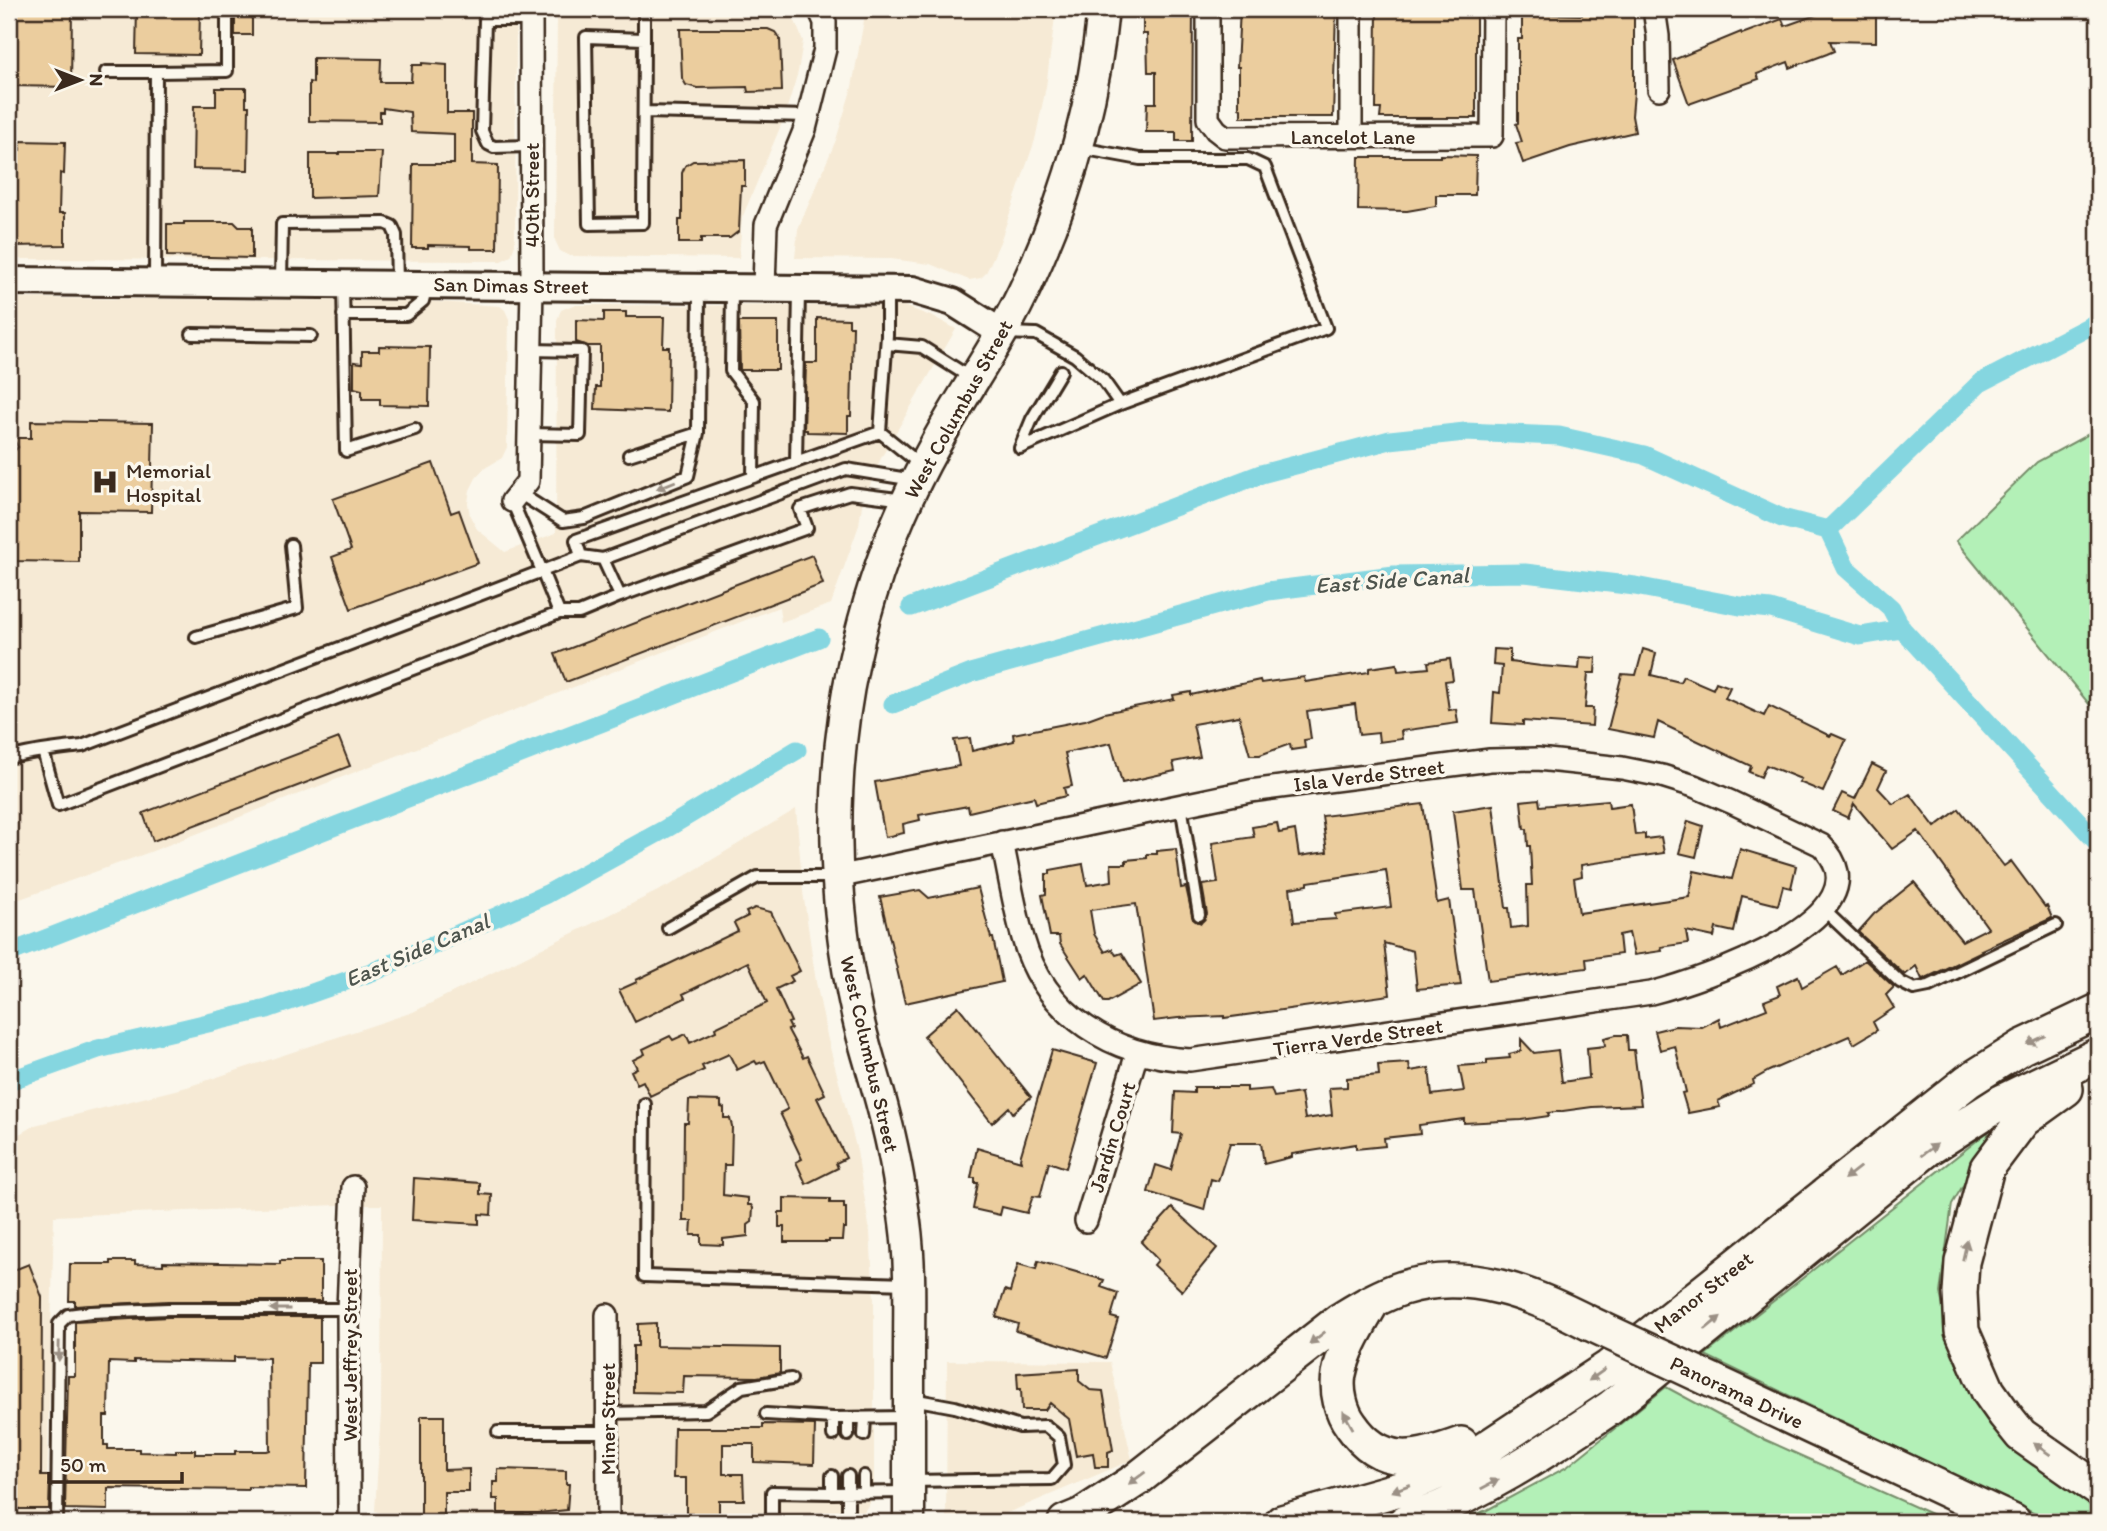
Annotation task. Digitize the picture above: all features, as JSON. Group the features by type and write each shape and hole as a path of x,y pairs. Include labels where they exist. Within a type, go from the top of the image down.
{"main road":[{"name":"West Columbus Street","path":"909,1522 909,1284 906,1228 898,1172 857,1017 846,962 837,877 836,825 844,717 868,607 886,553 916,483 1002,333 1050,232 1077,148 1095,69 1103,9"},
{"name":"Manor Street","path":"1282,1522 1403,1488 1471,1458 1609,1367 1968,1081 2022,1047 2098,1011"},
{"name":"Manor Street","path":"1405,1522 1434,1512 1495,1482 1610,1408 1928,1149 2001,1102 2098,1058"},
{"path":"2098,1058 2077,1082 2023,1120 1987,1168 1962,1262 1960,1293 1962,1331 1988,1391 2021,1434 2098,1489"},
{"name":"Panorama Drive","path":"1065,1522 1082,1515 1136,1480 1340,1320 1403,1288 1431,1282 1465,1281 1493,1284 1524,1292 2014,1522"},
{"path":"1373,1301 1353,1338 1338,1377 1339,1398 1345,1417 1360,1439 1377,1452 1406,1458 1430,1455 1540,1414"}],"street":[{"path":"764,288 765,225 809,116 825,49 825,22 819,9"},
{"name":"Lancelot Lane","path":"1208,9 1208,119 1225,137 1492,136 1493,9"},
{"path":"1351,9 1351,136"},
{"path":"1654,9 1658,36 1659,89"},
{"name":"40th Street","path":"515,497 528,481 531,15"},
{"name":"San Dimas Street","path":"9,281 913,290 953,302 1002,333"},
{"name":"Isla Verde Street","path":"837,877 1287,785 1490,760 1538,759 1622,768 1694,786 1821,845 1836,867 1838,881 1835,894 1824,910"},
{"name":"Tierra Verde Street","path":"1002,842 1023,939 1034,967 1048,990 1083,1026 1106,1040 1137,1053 1163,1059 1211,1058 1651,993 1728,969 1770,948 1824,910"},
{"name":"Jardin Court","path":"1086,1221 1137,1053"},
{"name":"West Jeffrey Street","path":"349,1522 348,1309 353,1187"},
{"name":"Miner Street","path":"607,1315 608,1522"}],"lane":[{"path":"644,9 645,112 643,223 589,223 586,37 644,39"},
{"path":"106,72 227,71 227,11"},
{"path":"531,15 485,20 482,131 488,144 494,147 531,146"},
{"path":"155,283 156,72"},
{"path":"645,112 809,116"},
{"path":"1061,371 1032,419 1020,448 1120,404 1326,328 1265,167 1248,159 1140,159 1077,148"},
{"path":"281,284 282,224 385,223 392,226 396,235 397,285"},
{"path":"343,284 346,451 415,429"},
{"path":"343,315 406,315 423,301 427,285"},
{"path":"515,497 564,521 584,518 688,476 698,433 699,287"},
{"path":"732,288 731,371 754,401 752,477"},
{"path":"796,462 799,288"},
{"path":"887,289 887,344 880,432 916,483"},
{"path":"1002,333 1036,334 1075,356 1103,380 1120,404"},
{"path":"192,334 311,336"},
{"path":"887,344 922,347 974,379"},
{"path":"529,434 580,435 582,351 530,350"},
{"path":"581,556 576,540 880,432"},
{"path":"629,454 698,433"},
{"path":"9,758 82,746 581,556 603,559 846,469 916,483"},
{"path":"43,751 58,805 559,613 579,613 807,528 800,509 850,493 916,483"},
{"path":"515,497 559,613"},
{"path":"196,637 297,608 291,545"},
{"path":"603,559 620,596"},
{"path":"1181,805 1199,915"},
{"path":"668,928 758,877 837,877"},
{"path":"1824,910 1900,982 1914,989 1929,986 2056,925"},
{"path":"645,1104 644,1276 909,1284"},
{"path":"57,1522 59,1324 68,1315 168,1309 348,1309"},
{"path":"498,1432 706,1411 743,1387 791,1379"},
{"path":"766,1415 865,1418 909,1408 955,1408 1020,1427 1046,1426 1059,1437 1064,1465 1052,1479 909,1487 864,1493 772,1492 772,1522"},
{"path":"832,1418 832,1436"},
{"path":"848,1418 848,1435"},
{"path":"864,1435 865,1418"},
{"path":"832,1476 832,1493"},
{"path":"848,1476 848,1522"},
{"path":"864,1476 864,1493"}],"shaded area":[{"path":"9,9 516,9 515,245 511,256 501,261 9,257"},
{"path":"557,9 777,11 795,21 803,41 798,72 784,118 742,218 739,258 570,256 560,251 555,240"},
{"path":"866,9 1056,9 1046,87 1035,140 1000,242 981,278 969,280 930,264 891,259 795,258 798,229 836,140 852,87"},
{"path":"9,298 423,301 500,306 509,319 507,447 502,458 485,468 476,478 468,503 470,516 477,529 505,552 556,533 557,320 561,310 573,305 904,306 956,329 881,458 862,505 859,525 831,604 781,622 779,607 150,852 9,903"},
{"path":"796,809 803,892 816,982 857,1151 870,1232 874,1300 874,1496 860,1518 390,1517 375,1511 381,1412 382,1205 339,1205 54,1216 46,1522 9,1521 9,1140 35,1125 187,1087 413,1012 672,884"},
{"path":"947,1361 1110,1362 1132,1460 986,1522 946,1522"}],"green space":[{"path":"2098,429 2098,715 1956,541 2037,462"},
{"path":"1989,1131 1984,1150 1952,1204 1940,1293 1956,1363 2006,1441 2098,1503 2098,1522 2052,1522 1705,1355"},
{"path":"1666,1387 1757,1436 1949,1522 1454,1522 1487,1510 1567,1467"}],"building":[{"path":"12,9 72,9 71,87 11,86"},
{"path":"137,9 200,9 199,55 136,54"},
{"path":"235,9 252,9 252,35 235,35"},
{"path":"1143,9 1193,9 1192,141 1176,141 1176,132 1146,132 1147,103 1156,103 1156,72 1148,72"},
{"path":"1240,9 1336,9 1333,117 1241,117 1237,67"},
{"path":"1377,9 1476,9 1476,118 1380,118 1381,109 1376,109"},
{"path":"1522,9 1537,9 1537,14 1582,15 1583,9 1634,9 1632,116 1635,132 1570,147 1523,163 1516,143 1522,142 1516,124 1518,39 1522,39"},
{"path":"1827,11 1876,11 1876,42 1830,41 1834,51 1790,68 1788,62 1757,74 1759,79 1689,104 1673,60 1741,32 1742,34 1782,19 1785,26"},
{"path":"680,29 768,29 775,32 780,39 782,91 748,92 747,87 697,88 686,85 682,78"},
{"path":"313,58 381,59 380,82 411,82 412,65 447,65 447,113 472,113 472,164 498,165 497,249 428,245 428,248 412,248 413,164 454,164 454,134 411,132 410,112 383,108 380,122 309,121 309,82 313,83"},
{"path":"216,88 246,88 246,106 249,106 248,170 193,169 194,106 216,106"},
{"path":"20,141 65,142 64,174 60,173 59,213 65,213 65,245 14,246 16,150 20,150"},
{"path":"382,152 379,196 310,198 310,154"},
{"path":"1476,156 1475,195 1436,195 1436,206 1407,211 1358,210 1359,157"},
{"path":"745,160 745,186 741,186 739,231 730,238 701,238 701,243 679,243 682,173 685,166 693,161"},
{"path":"234,222 239,227 252,227 252,258 167,256 167,224"},
{"path":"604,312 626,312 626,317 664,317 663,347 669,347 668,412 595,409 596,387 600,387 600,346 576,342 576,320 604,321"},
{"path":"817,318 849,319 849,326 853,326 851,416 848,416 848,433 804,430 806,363 817,363"},
{"path":"739,322 778,322 778,370 740,370"},
{"path":"379,346 430,347 429,406 380,405 380,399 362,399 362,390 354,388 354,362 362,363 362,351 379,351"},
{"path":"31,421 153,423 151,512 79,511 79,562 9,561 9,457 18,447 13,438 31,438"},
{"path":"433,463 451,513 459,510 478,563 351,609 332,557 351,550 333,499"},
{"path":"812,555 823,584 566,682 555,654"},
{"path":"1494,649 1510,650 1510,662 1541,666 1579,669 1580,657 1596,658 1595,673 1588,673 1585,708 1593,708 1592,726 1523,721 1523,725 1492,723 1494,692 1500,693 1502,666 1493,665"},
{"path":"1643,649 1656,653 1651,675 1680,682 1683,676 1713,689 1716,682 1730,687 1725,698 1764,716 1769,706 1830,736 1832,734 1846,740 1823,792 1799,782 1801,779 1766,765 1761,777 1749,772 1751,766 1658,722 1654,738 1608,729 1622,674 1636,675"},
{"path":"1450,659 1453,680 1445,681 1449,710 1456,709 1458,723 1401,731 1402,739 1379,742 1378,733 1359,735 1355,704 1307,711 1311,739 1304,740 1305,748 1291,750 1290,744 1260,755 1250,755 1239,716 1193,724 1200,757 1173,762 1175,771 1122,783 1111,743 1078,750 1065,753 1072,786 1064,788 1066,796 1036,803 1034,797 969,812 968,806 919,815 920,820 903,824 904,833 885,837 875,782 959,766 954,740 970,738 972,751 1014,741 1013,734 1174,699 1173,695 1191,692 1191,695 1260,680 1261,683 1304,677 1305,682 1369,672 1369,668 1397,664 1398,671 1429,668 1428,662"},
{"path":"339,738 350,766 153,841 143,813"},
{"path":"1872,764 1886,771 1878,788 1893,804 1910,794 1935,827 1959,809 2004,866 2011,861 2045,907 2047,906 2052,918 1926,978 1922,979 1916,966 1905,975 1858,932 1874,914 1914,882 1962,941 1988,928 1918,831 1892,849 1854,804 1848,818 1833,811 1842,793 1855,799"},
{"path":"1539,799 1540,806 1608,800 1609,807 1631,804 1635,835 1645,834 1645,839 1661,837 1664,853 1581,865 1582,876 1574,878 1579,913 1689,897 1694,871 1732,879 1740,849 1796,866 1791,888 1783,886 1778,905 1742,896 1734,932 1716,928 1714,937 1686,931 1688,943 1661,947 1662,951 1634,955 1629,933 1619,935 1621,954 1586,959 1587,968 1488,981 1475,890 1463,890 1453,811 1493,805 1511,928 1528,926 1527,885 1532,885 1530,846 1527,829 1524,829 1521,801"},
{"path":"1423,804 1437,903 1449,900 1461,985 1417,989 1413,951 1384,943 1390,995 1224,1018 1154,1021 1136,904 1090,910 1094,934 1105,952 1112,949 1116,955 1122,953 1141,984 1108,1002 1104,1002 1087,974 1082,978 1060,944 1059,936 1050,936 1042,895 1046,894 1046,874 1050,874 1050,870 1083,864 1087,885 1112,881 1111,864 1126,864 1126,860 1147,858 1147,854 1176,849 1181,888 1186,887 1193,919 1201,923 1207,914 1202,885 1218,883 1212,843 1254,837 1252,827 1277,823 1279,833 1295,830 1299,856 1327,852 1322,816","holes":["1386,870 1391,907 1335,914 1336,919 1294,922 1290,888 1308,885 1308,882"]},
{"path":"1688,821 1703,826 1696,857 1679,853"},
{"path":"978,888 993,938 1002,982 905,1003 880,897 920,890 929,898"},
{"path":"755,908 771,912 800,971 790,976 793,981 776,989 791,1022 788,1023 791,1029 788,1030 803,1058 807,1056 825,1094 817,1098 846,1158 836,1163 838,1168 806,1184 796,1162 802,1159 780,1113 788,1109 765,1061 757,1064 755,1061 737,1070 729,1054 702,1066 704,1070 650,1096 643,1081 637,1084 631,1071 637,1068 633,1060 645,1054 643,1049 670,1036 673,1040 686,1034 690,1043 767,1003 748,962 683,994 685,998 635,1022 619,990 738,931 734,923 748,916 746,912"},
{"path":"1865,960 1894,987 1886,995 1894,1008 1873,1022 1877,1030 1854,1044 1849,1036 1769,1071 1753,1080 1754,1084 1718,1101 1720,1107 1688,1113 1675,1046 1660,1050 1655,1031 1675,1026 1702,1027 1719,1018 1721,1027 1767,1009 1764,1001 1780,995 1777,986 1798,976 1802,987 1837,967 1842,975"},
{"path":"958,1006 1031,1097 1013,1113 1009,1107 992,1123 924,1036"},
{"path":"1627,1035 1628,1050 1634,1050 1641,1105 1592,1107 1521,1120 1464,1123 1464,1119 1419,1125 1420,1134 1384,1138 1385,1146 1356,1149 1356,1144 1292,1154 1292,1157 1264,1164 1261,1143 1230,1143 1218,1181 1211,1179 1204,1210 1148,1192 1156,1165 1171,1170 1181,1134 1173,1133 1175,1092 1194,1093 1194,1087 1247,1087 1247,1091 1271,1089 1274,1097 1301,1093 1305,1119 1332,1115 1329,1088 1347,1087 1347,1078 1379,1075 1378,1065 1409,1063 1410,1071 1429,1068 1432,1095 1464,1091 1459,1066 1487,1064 1487,1060 1510,1058 1509,1054 1521,1051 1521,1039 1534,1053 1558,1050 1562,1082 1589,1078 1587,1048 1605,1046 1604,1038"},
{"path":"1052,1050 1097,1063 1066,1168 1049,1162 1040,1197 1033,1196 1027,1213 1002,1207 1000,1215 973,1209 978,1183 975,1183 975,1178 971,1178 977,1148 1021,1161"},
{"path":"689,1100 721,1101 724,1118 730,1118 732,1126 731,1165 724,1165 723,1195 748,1198 748,1205 753,1208 748,1236 723,1239 723,1245 701,1244 701,1235 691,1235 692,1221 683,1221 684,1123 688,1123"},
{"path":"414,1178 480,1183 480,1194 492,1195 491,1215 479,1214 479,1224 412,1220"},
{"path":"784,1198 830,1199 830,1203 844,1203 846,1228 843,1228 842,1240 784,1242 784,1227 779,1227 779,1212 784,1212"},
{"path":"1172,1208 1217,1248 1182,1291 1154,1265 1158,1260 1141,1242"},
{"path":"111,1261 163,1265 163,1262 280,1264 280,1261 321,1261 321,1301 168,1301 75,1306 75,1301 69,1301 70,1264 111,1264"},
{"path":"1038,1261 1104,1280 1101,1287 1118,1293 1111,1317 1118,1319 1106,1358 1016,1331 1018,1324 996,1317 1005,1290 1010,1292 1018,1264 1036,1269"},
{"path":"29,1264 42,1297 41,1476 50,1476 49,1509 9,1509 9,1272"},
{"path":"168,1317 320,1317 320,1363 308,1363 306,1488 108,1488 108,1510 65,1509 68,1376 75,1376 75,1322","holes":["234,1357 269,1358 270,1450 235,1451 235,1454 195,1454 195,1450 176,1450 176,1453 139,1452 139,1449 108,1449 108,1445 104,1445 104,1416 108,1416 109,1362 234,1362"]},
{"path":"656,1323 656,1346 780,1348 780,1373 757,1377 684,1376 683,1393 633,1392 633,1346 638,1346 638,1324"},
{"path":"1079,1369 1079,1381 1090,1390 1103,1391 1113,1450 1108,1452 1108,1467 1095,1467 1093,1453 1076,1456 1069,1419 1050,1403 1045,1410 1022,1410 1017,1373"},
{"path":"421,1416 444,1416 444,1470 469,1469 469,1492 444,1492 444,1520 421,1520"},
{"path":"763,1424 815,1425 814,1464 754,1462 754,1444 723,1444 723,1474 743,1474 744,1500 719,1500 719,1514 686,1514 686,1478 673,1478 674,1428 763,1428"},
{"path":"498,1469 566,1471 566,1484 569,1484 567,1510 498,1513 498,1499 493,1499 493,1482 498,1482"}],"waterway":[{"path":"1828,530 1980,383 2098,322"},
{"path":"911,607 1261,474 1390,440 1465,432 1559,436 1644,455 1782,518 1828,530"},
{"path":"1828,530 1846,568 1891,608 1902,629 2098,843"},
{"name":"East Side Canal","path":"893,704 974,672 1268,591 1394,575 1525,573 1635,586 1740,606 1771,609 1860,636 1902,629"},
{"path":"9,953 819,638"},
{"name":"East Side Canal","path":"9,1081 98,1049 267,1009 380,969 547,894 667,828 797,750"}],"place":[{"name":"Memorial Hospital","path":"105,482"}]}
